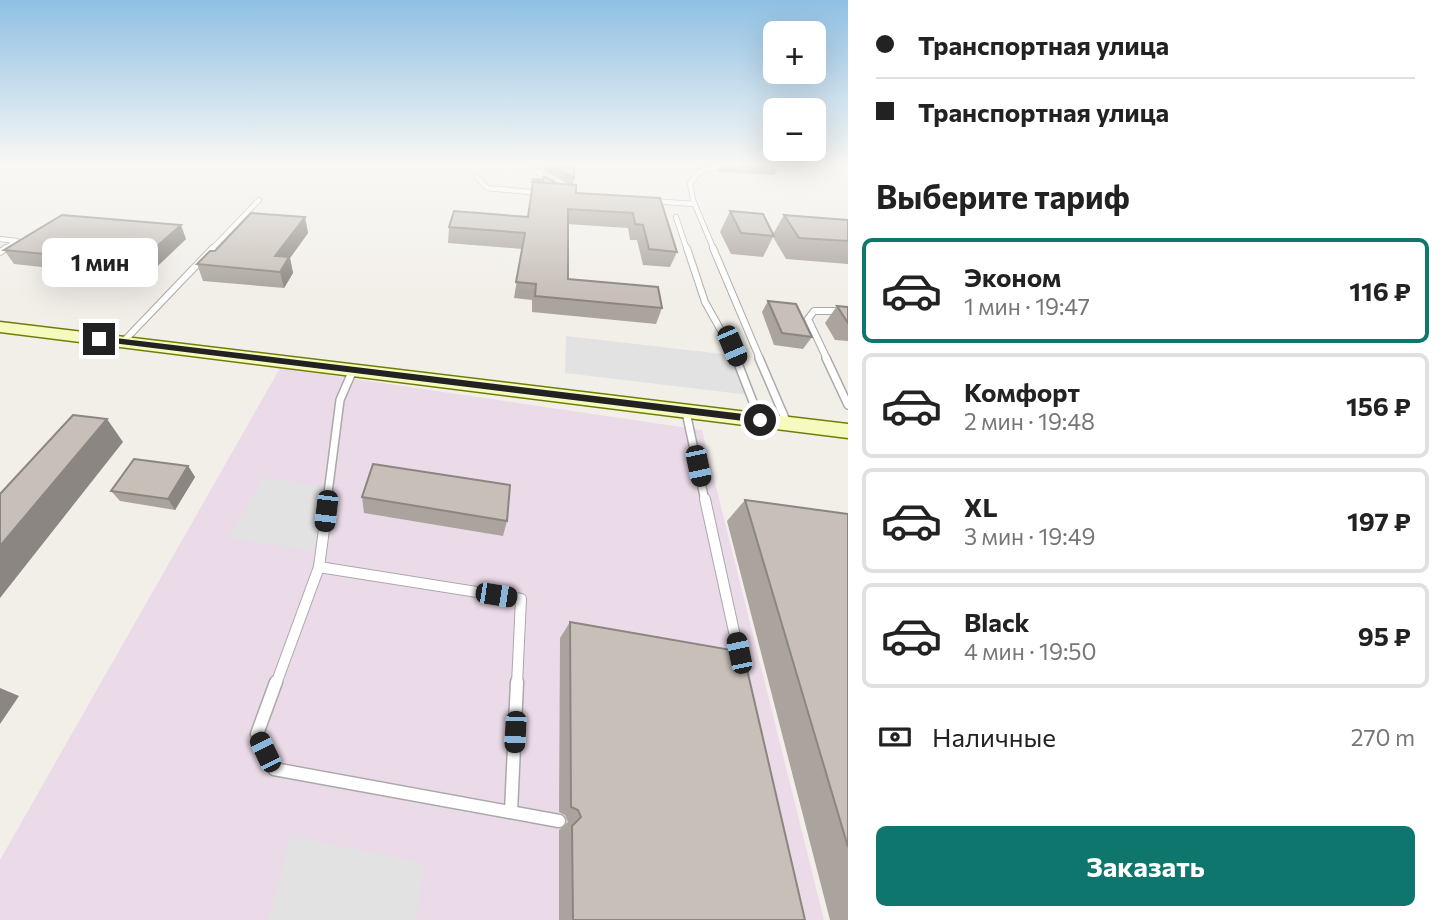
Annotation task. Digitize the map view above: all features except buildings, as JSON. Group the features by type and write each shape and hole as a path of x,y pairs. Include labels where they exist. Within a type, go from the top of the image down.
{"street":[{"path":"0,327 848,431"}],"lane":[{"path":"124,342 251,208"},
{"path":"696,208 787,423"},
{"path":"676,217 705,302 732,346 760,420"},
{"path":"0,239 17,241 0,252"},
{"path":"848,311 821,309 814,311 808,319 848,405"},
{"path":"353,370 340,400 319,567 257,734 274,769 559,821"},
{"path":"686,412 742,666"},
{"path":"319,567 521,599 511,812"}],"shaded area":[{"path":"566,336 731,355 750,395 565,373"},
{"path":"280,368 702,430 824,920 0,920 0,860"},
{"path":"262,477 335,489 313,551 230,538"},
{"path":"291,836 424,863 416,920 268,920"}],"route":[{"path":"99,339 760,420"}]}
